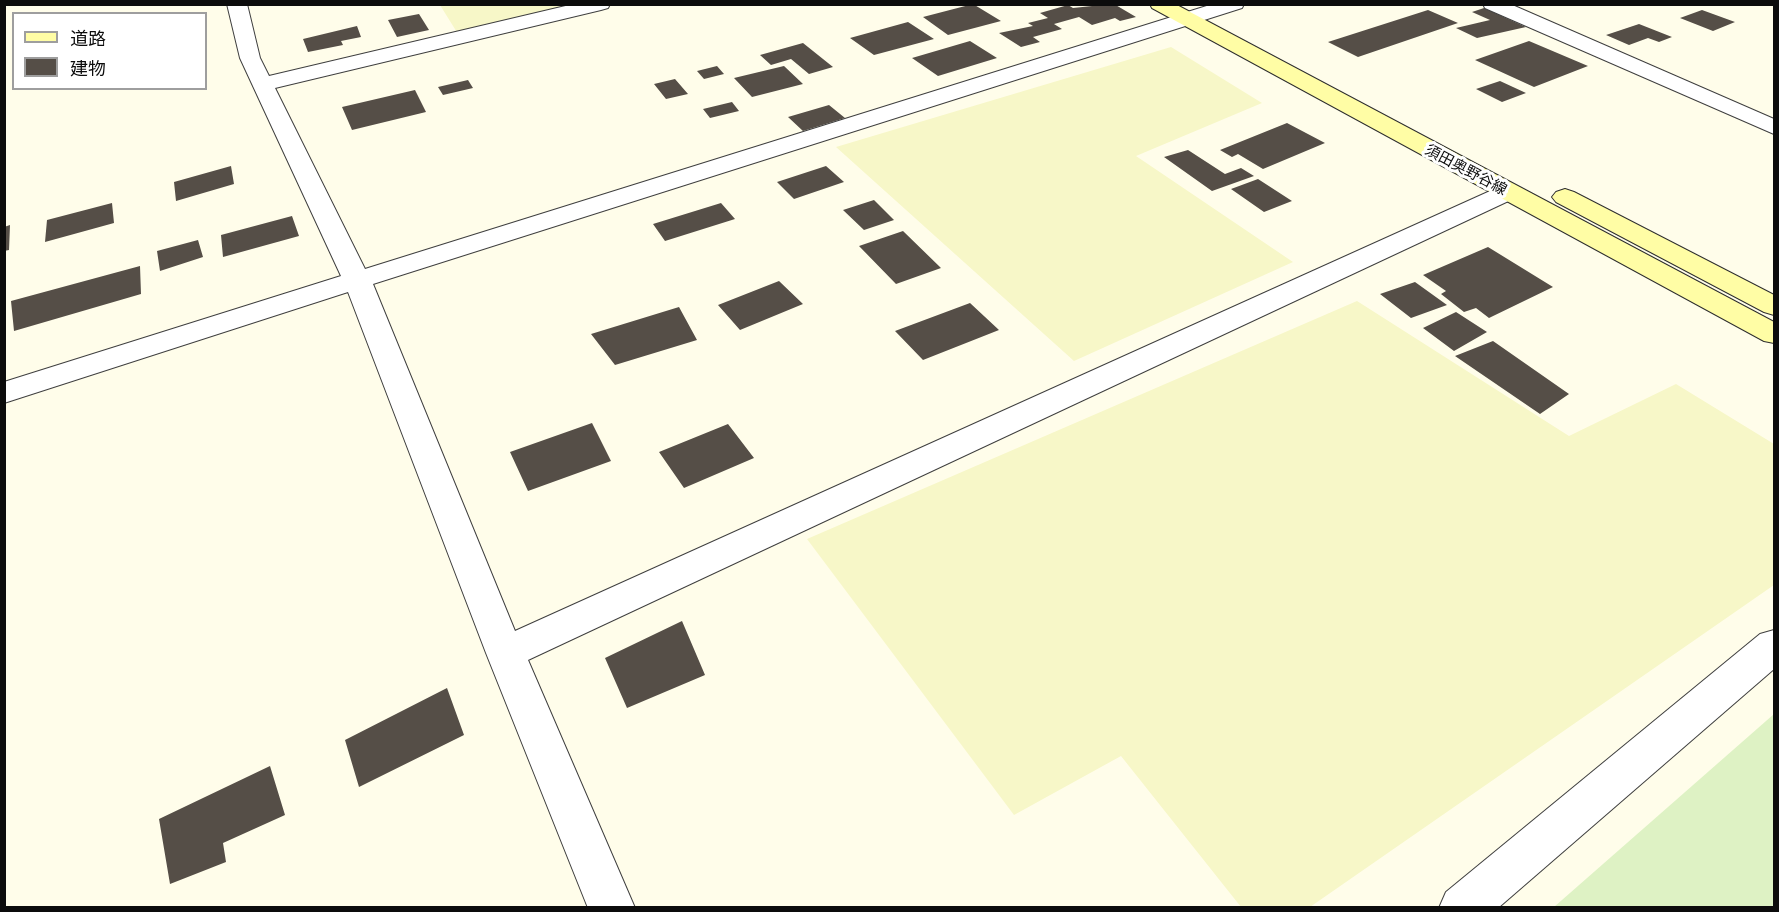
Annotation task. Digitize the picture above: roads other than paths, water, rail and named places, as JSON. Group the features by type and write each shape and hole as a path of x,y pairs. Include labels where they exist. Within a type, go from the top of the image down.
{"main road":[{"name":"須田奥野谷線","path":"1159,4 1198,12 1774,306"},
{"name":"須田奥野谷線","path":"1198,12 1508,192 1774,334"}],"street":[{"path":"237,4 250,58 357,280 505,654 612,908"},
{"path":"263,84 601,4"},
{"path":"4,393 1198,12 1235,4"},
{"path":"1492,4 1774,127"},
{"path":"505,654 1508,192"},
{"path":"1462,908 1774,646"}]}
